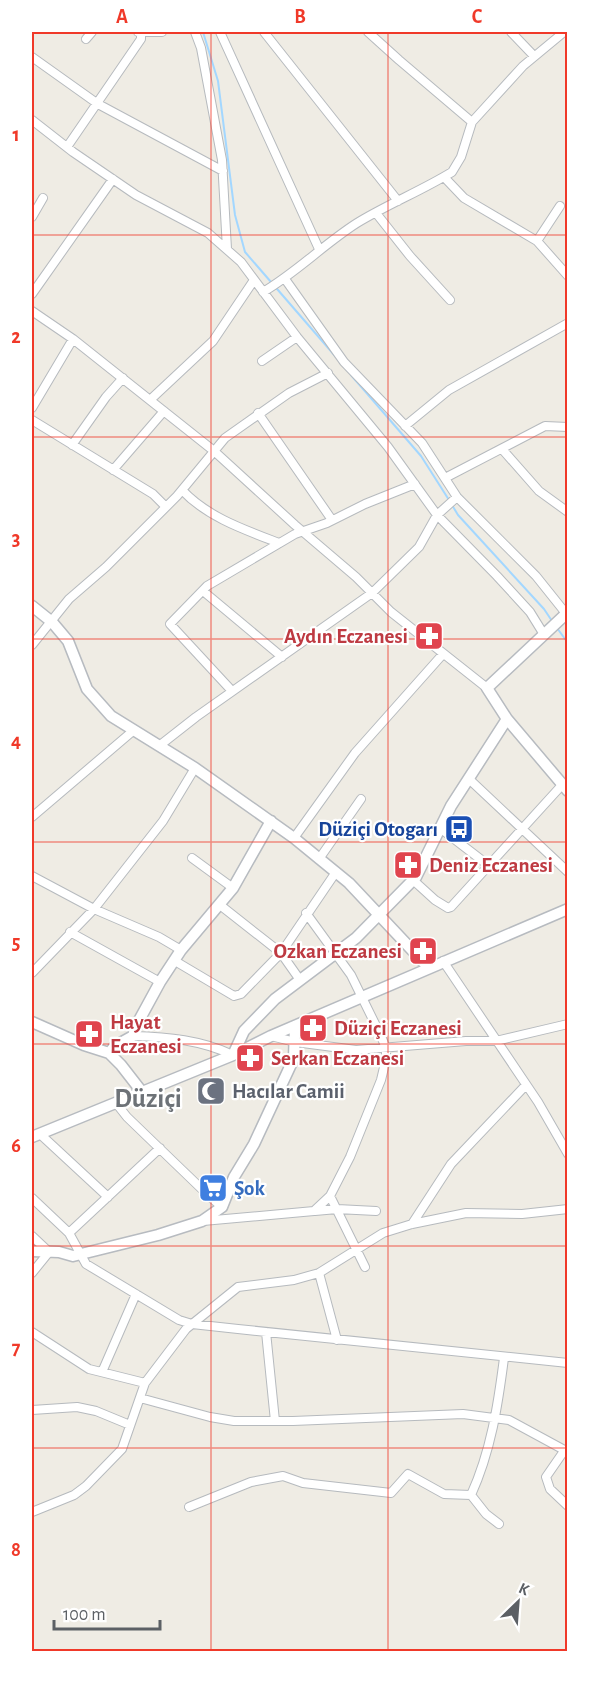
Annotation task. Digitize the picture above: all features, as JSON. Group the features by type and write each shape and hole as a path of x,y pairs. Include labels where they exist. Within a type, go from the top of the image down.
{"street":[{"path":"86,39 92,32"},
{"path":"67,147 141,39 140,32 162,32"},
{"path":"195,32 201,48 223,171 227,249"},
{"path":"221,32 319,249"},
{"path":"264,32 398,201"},
{"path":"368,32 472,122"},
{"path":"511,32 534,56"},
{"path":"265,291 283,280 319,249 375,213 452,172 461,157 472,122 523,66 559,33"},
{"path":"32,57 98,104 223,171"},
{"path":"32,120 136,195 208,233 241,262 265,291 297,337 388,447 415,484 545,631"},
{"path":"444,177 464,198 537,241 567,276"},
{"path":"32,294 113,179"},
{"path":"32,217 43,198"},
{"path":"537,241 560,206"},
{"path":"375,213 450,300"},
{"path":"150,400 213,341 254,280"},
{"path":"283,280 344,362 422,443 456,498 536,576 566,614 545,631 487,688"},
{"path":"32,311 73,339 214,451 356,577 372,594 442,654 487,688 507,719 565,788 522,828 448,908 435,900 413,880"},
{"path":"405,426 449,390 567,323"},
{"path":"262,361 297,337"},
{"path":"32,408 73,339"},
{"path":"32,645 69,599 106,567 166,507 225,438 289,393 328,374"},
{"path":"72,445 106,397 123,378"},
{"path":"113,470 164,411"},
{"path":"258,413 332,520"},
{"path":"32,420 153,494 166,507"},
{"path":"445,478 544,426 567,428"},
{"path":"502,448 539,491 567,512"},
{"path":"232,691 170,624 203,591 279,543 295,534 415,484"},
{"path":"182,490 190,499 210,513 279,543"},
{"path":"159,746 232,691 372,594 419,547 440,513 456,498"},
{"path":"203,591 282,657"},
{"path":"32,606 52,622 68,641 87,689 111,716 195,768 294,838 336,872 428,968"},
{"path":"294,838 355,753 442,654"},
{"path":"233,1055 244,1031 275,999 356,938 413,880 451,806 507,719"},
{"path":"32,818 134,730"},
{"path":"32,973 94,909 162,821 195,768"},
{"path":"469,779 567,872"},
{"path":"320,859 360,799"},
{"path":"133,1036 160,982 181,950 233,888 271,821"},
{"path":"440,828 488,865"},
{"path":"192,858 233,888"},
{"path":"175,961 234,996 241,994 281,953 336,872"},
{"path":"32,876 94,909 159,937 181,950"},
{"path":"220,905 281,953 300,980"},
{"path":"108,1197 36,1136 233,1055 271,1036 567,909"},
{"path":"306,914 351,975 386,1048 381,1080 350,1157 330,1196 314,1211"},
{"path":"70,932 160,982"},
{"path":"443,961 526,1085 567,1154"},
{"path":"32,1022 84,1045 109,1053 122,1065 142,1092"},
{"path":"271,1036 296,1042 356,1050 466,1041 496,1041 567,1024"},
{"path":"202,1221 222,1207 234,1177 255,1144 294,1058 295,1026"},
{"path":"109,1053 133,1036 171,1037 215,1047 233,1055"},
{"path":"412,1224 451,1164 526,1085"},
{"path":"116,1103 127,1117 222,1207"},
{"path":"69,1233 160,1148"},
{"path":"330,1196 365,1268"},
{"path":"32,1198 69,1233 87,1264 179,1320 192,1324 567,1363"},
{"path":"32,1251 74,1256 158,1235 202,1221 337,1209 376,1210"},
{"path":"32,1512 74,1495 86,1486 122,1449 145,1383 186,1329 238,1287 294,1280 319,1273 383,1233 412,1224 466,1213 522,1214 567,1209"},
{"path":"32,1236 49,1252"},
{"path":"32,1274 49,1252"},
{"path":"319,1273 337,1340"},
{"path":"102,1372 136,1294"},
{"path":"32,1332 89,1369 145,1383"},
{"path":"266,1332 276,1421"},
{"path":"471,1495 480,1477 496,1418 504,1358"},
{"path":"140,1398 210,1417 234,1421 464,1414 509,1420 566,1451 546,1477 550,1489 567,1506"},
{"path":"32,1410 77,1407 130,1425"},
{"path":"189,1507 250,1482 284,1476 303,1483 391,1493 408,1474 444,1494 471,1495 486,1514 499,1524"}],"waterway":[{"path":"203,32 218,81 235,215 245,252 336,357"},
{"path":"351,375 421,456 449,500"},
{"path":"452,505 458,515 544,609 552,621"},
{"path":"557,628 568,643"}],"place":[{"name":"Aydın Eczanesi","path":"429,636"},
{"name":"Düziçi Otogarı","path":"459,829"},
{"name":"Deniz Eczanesi","path":"408,865"},
{"name":"Ozkan Eczanesi","path":"423,951"},
{"name":"Düziçi Eczanesi","path":"313,1028"},
{"name":"Hayat Eczanesi","path":"89,1034"},
{"name":"Serkan Eczanesi","path":"250,1058"},
{"name":"Hacılar Camii","path":"211,1091"},
{"name":"Şok","path":"213,1188"}],"district":[{"name":"Düziçi","path":"148,1098"}]}
